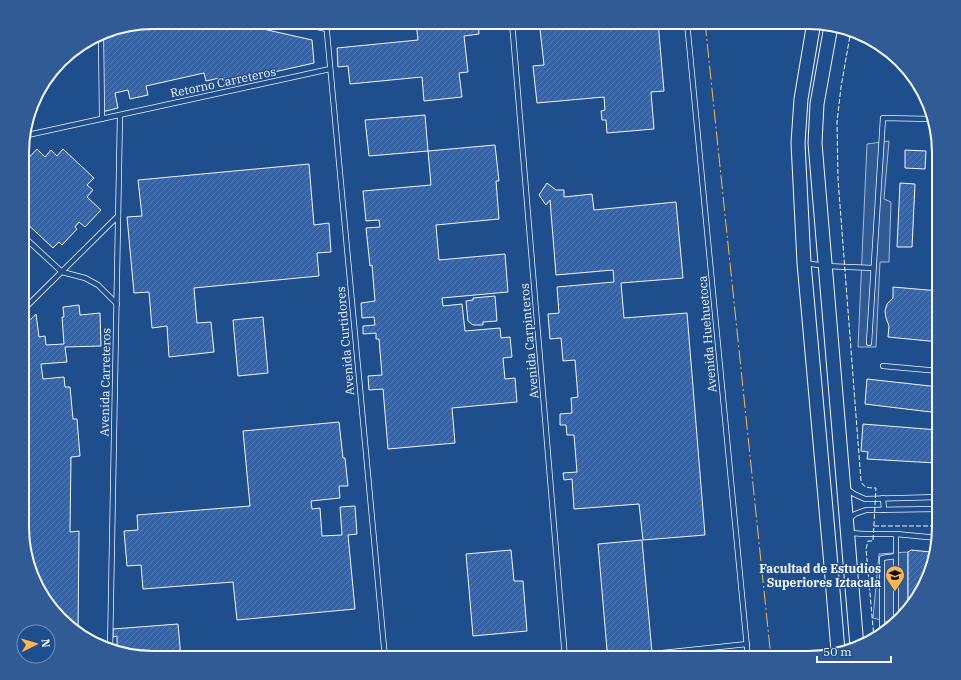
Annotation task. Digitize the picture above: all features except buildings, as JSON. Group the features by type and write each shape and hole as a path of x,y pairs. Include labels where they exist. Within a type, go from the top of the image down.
{"main road":[{"path":"813,29 801,99 798,143 804,263 838,647"},
{"path":"830,31 817,104 815,143 857,641"},
{"path":"830,554 849,553"}],"lane":[{"name":"Avenida Curtidores","path":"326,29 384,651"},
{"name":"Avenida Carpinteros","path":"513,29 564,651"},
{"name":"Avenida Huehuetoca","path":"688,29 748,651"},
{"path":"101,41 102,119"},
{"name":"Retorno Carreteros","path":"30,134 330,69"},
{"name":"Avenida Carreteros","path":"110,643 120,115"},
{"path":"869,344 883,118 927,119"},
{"path":"29,304 118,216"},
{"path":"29,242 62,272 85,278 98,285 117,304"},
{"path":"804,263 825,266 873,268"},
{"path":"883,366 932,370"},
{"path":"844,485 854,494 865,499 932,497"},
{"path":"883,498 884,510"},
{"path":"932,509 860,511 855,514 847,527 866,534 896,534 932,537"},
{"path":"896,534 896,614"},
{"path":"882,626 882,558 896,556"},
{"path":"682,651 747,644"}],"shaded area":[{"path":"889,141 884,199 891,202 889,262 880,262 876,347 858,347 867,144"},
{"path":"908,552 908,599 901,609 888,622 873,618 879,554"}],"fence":[{"path":"850,36 841,87 837,122 838,179 861,481 869,488 876,488 873,541 868,541 866,549 873,632"},
{"path":"874,526 932,526"}],"power":[{"path":"706,29 770,651"}],"place":[{"name":"Facultad de Estudios Superiores Iztacala","path":"895,592"}]}
